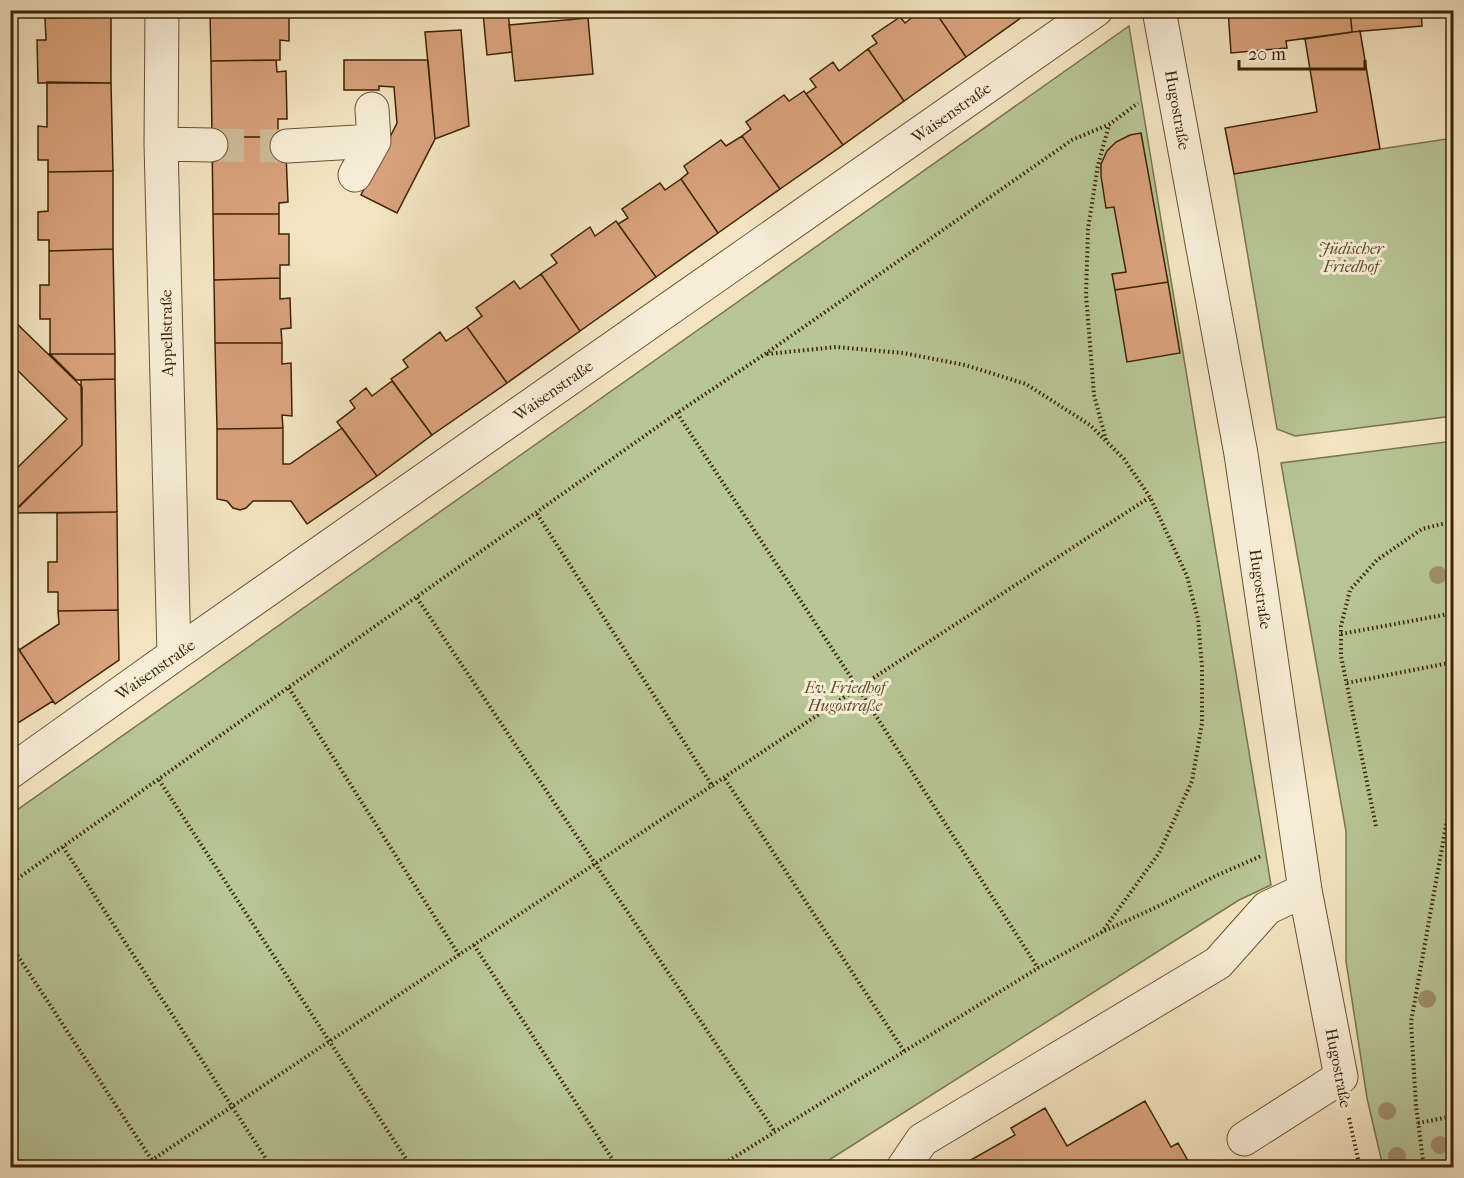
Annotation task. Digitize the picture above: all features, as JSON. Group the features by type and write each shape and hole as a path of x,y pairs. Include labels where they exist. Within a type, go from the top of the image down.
{"street":[{"name":"Appellstraße","path":"162,10 161,144 174,655"},
{"name":"Waisenstraße","path":"10,772 1096,10"},
{"name":"Hugostraße","path":"1159,10 1240,454 1305,890 1341,1077"},
{"path":"355,175 374,141 372,109"},
{"path":"287,146 374,141"},
{"path":"161,144 211,145"},
{"path":"903,1167 922,1140 1218,963 1267,908 1305,890"},
{"path":"1244,1139 1341,1077"}],"path":[{"path":"10,884 537,514 677,412 765,354 1072,140 1110,124 1135,104 1174,87"},
{"path":"1107,442 1094,395 1086,294 1088,229 1098,165 1110,124"},
{"path":"765,354 836,347 903,353 965,365 1026,384 1090,425 1124,459 1150,497 1187,576 1198,619 1202,668 1202,723 1192,781 1159,853 1102,932"},
{"path":"677,412 1038,968"},
{"path":"140,1167 725,779 858,688 1150,497"},
{"path":"537,514 713,787"},
{"path":"1376,826 1341,656 1341,626 1350,590 1377,560 1422,529 1454,521"},
{"path":"417,598 775,1132"},
{"path":"1341,634 1454,613"},
{"path":"1347,683 1454,662"},
{"path":"289,688 459,955"},
{"path":"725,779 904,1051"},
{"path":"159,780 412,1167"},
{"path":"1424,1167 1418,1123 1411,1022 1448,814"},
{"path":"717,1167 1038,968 1102,932 1161,905 1213,877 1298,840"},
{"path":"63,847 272,1167"},
{"path":"10,944 157,1167"},
{"path":"474,945 618,1167"},
{"name":"Hugostraße","path":"1341,1077 1360,1167"},
{"path":"1418,1123 1454,1116"}],"green space":[{"name":"Ev. Friedhof Hugostraße","path":"1129,26 1271,885 1239,900 818,1167 11,1167 10,815"},
{"name":"Jüdischer Friedhof","path":"1453,138 1453,416 1295,436 1277,429 1234,174"},
{"path":"1453,441 1453,1167 1383,1167 1367,1098 1346,961 1346,831 1281,463"}],"building":[{"path":"57,10 110,10 111,17 57,17"},
{"path":"210,10 289,12 289,41 280,40 280,60 211,61"},
{"path":"922,10 934,10 966,57 904,101 868,49 877,43 872,36 900,17 905,23"},
{"path":"934,10 1032,10 966,57"},
{"path":"1228,10 1350,10 1352,32 1286,41 1287,48 1231,53"},
{"path":"1350,10 1421,10 1422,26 1352,32"},
{"path":"1421,10 1454,10 1454,13 1422,16"},
{"path":"508,11 512,52 487,55 483,13"},
{"path":"111,17 111,83 38,83 37,40 46,40 45,18"},
{"path":"588,18 593,74 515,81 509,25"},
{"path":"461,30 469,126 435,139 425,32"},
{"path":"1360,31 1380,149 1234,174 1225,128 1317,112 1305,39"},
{"path":"868,49 904,101 843,145 806,94 816,87 810,79 833,62 839,71"},
{"path":"276,60 277,72 286,71 287,119 278,119 278,137 212,137 211,61"},
{"path":"344,60 428,60 435,139 397,213 361,195 397,123 394,87 379,86 379,90 344,90"},
{"path":"47,82 111,83 113,171 48,172 48,160 38,160 38,126 47,127"},
{"path":"804,91 843,145 780,189 742,136 751,129 746,122 784,95 789,101"},
{"path":"1141,133 1168,282 1115,290 1112,274 1126,272 1114,207 1106,208 1101,164 1107,151 1116,142 1130,135"},
{"path":"742,136 780,189 718,233 681,179 688,173 684,166 721,140 726,146"},
{"path":"212,137 278,137 286,154 288,202 279,203 279,214 213,214"},
{"path":"113,171 113,249 49,251 49,240 38,240 38,212 48,211 48,172"},
{"path":"681,179 718,233 656,277 618,224 628,218 622,209 660,183 665,190"},
{"path":"213,214 279,214 279,234 289,234 289,265 280,265 280,278 214,280"},
{"path":"616,221 656,277 580,331 541,274 557,263 551,255 590,227 595,236"},
{"path":"113,249 115,354 50,354 50,319 40,319 40,285 49,285 49,251"},
{"path":"541,274 580,331 507,383 467,327 482,316 476,308 514,281 520,289"},
{"path":"280,278 280,299 290,298 291,328 281,329 282,343 215,343 214,280"},
{"path":"1168,282 1180,353 1127,362 1115,290"},
{"path":"10,317 82,387 82,445 10,515 10,475 67,419 10,363"},
{"path":"467,327 507,383 432,435 391,379 408,367 403,360 440,332 446,341"},
{"path":"215,343 282,343 282,364 291,363 292,416 282,415 283,428 217,429"},
{"path":"50,354 115,354 115,379 76,380"},
{"path":"115,379 117,512 13,513 82,445 81,380"},
{"path":"392,381 432,435 377,476 337,422 355,408 350,401 366,388 372,396"},
{"path":"283,428 283,464 290,464 342,428 377,476 307,524 291,501 253,501 240,510 233,508 227,501 217,499 217,429"},
{"path":"117,512 118,610 58,611 58,592 48,592 48,562 57,562 57,513"},
{"path":"118,610 119,660 55,704 19,650 59,624 58,611"},
{"path":"10,636 53,701 10,728"},
{"path":"1145,1101 1171,1147 1178,1143 1192,1168 973,1168 969,1161 1015,1135 1011,1128 1045,1108 1067,1146"}],"tunnel":[{"path":"211,145 287,146"}]}
